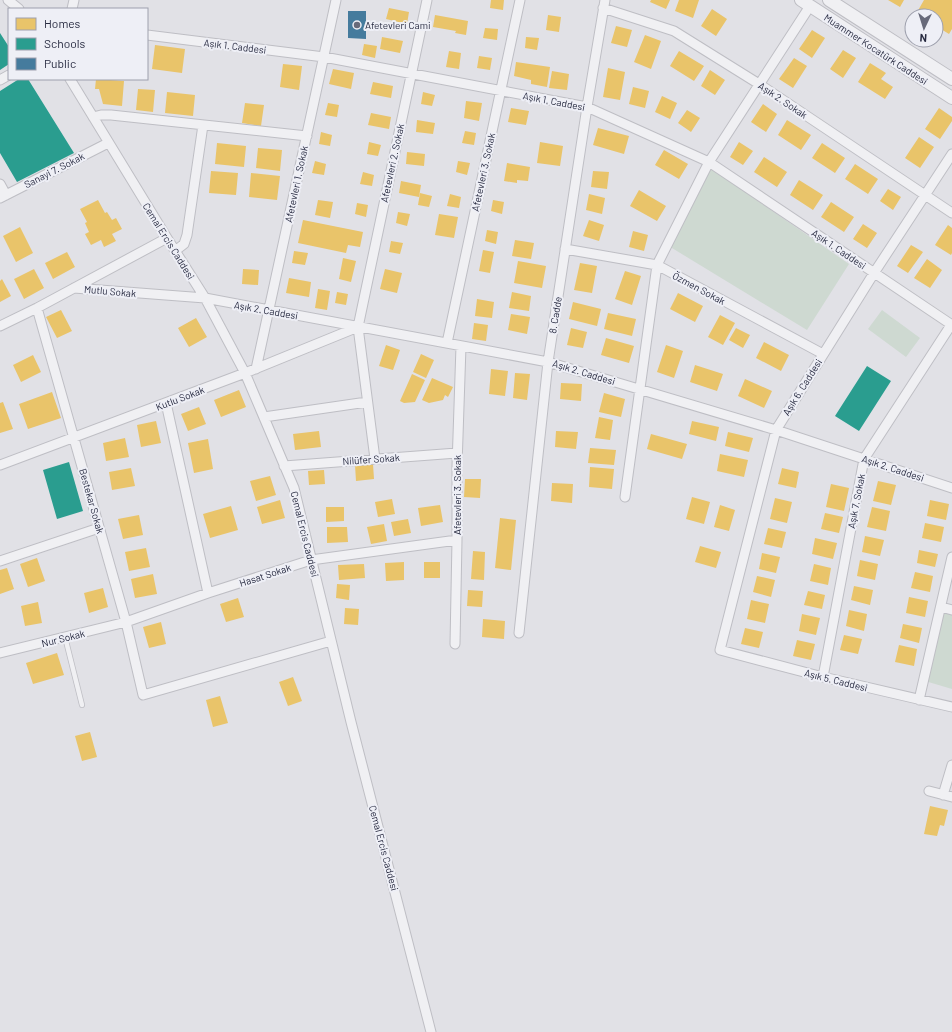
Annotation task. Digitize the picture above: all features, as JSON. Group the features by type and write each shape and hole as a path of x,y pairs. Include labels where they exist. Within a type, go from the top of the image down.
{"street":[{"path":"8,0 19,8"},
{"name":"Afetevleri 1. Sokak","path":"256,369 336,0"},
{"name":"Afetevleri 2. Sokak","path":"374,459 358,327 427,0"},
{"name":"Afetevleri 3. Sokak","path":"447,343 520,0"},
{"name":"Muammer Kocatürk Caddesi","path":"829,0 952,79"},
{"path":"625,497 656,265 709,162 759,84 805,3"},
{"name":"Muammer Kocatürk Caddesi","path":"805,3 952,98"},
{"name":"Aşık 2. Sokak","path":"604,4 674,31 759,84 952,213"},
{"name":"8. Cadde","path":"519,633 548,362 604,4"},
{"name":"Aşık 1. Caddesi","path":"148,35 324,57 587,107 709,162 952,325"},
{"name":"Cemal Ercis Caddesi","path":"71,80 108,143 205,298 245,373 294,488 331,641 431,1032"},
{"path":"93,117 111,115 307,136"},
{"path":"175,251 184,244 187,235 202,125"},
{"name":"Sanayi 7. Sokak","path":"3,197 108,143"},
{"name":"Aşık 6. Caddesi","path":"720,650 776,430 874,273 952,154"},
{"path":"0,184 3,197"},
{"path":"74,288 167,238"},
{"name":"Özmen Sokak","path":"565,249 656,265 823,354"},
{"name":"Mutlu Sokak","path":"0,326 74,288 205,298"},
{"name":"Aşık 2. Caddesi","path":"205,298 548,362 776,430 952,488"},
{"name":"Bestekar Sokak","path":"37,308 126,622 143,695 331,641"},
{"name":"Aşık 7. Sokak","path":"823,677 864,459 952,325"},
{"name":"Kutlu Sokak","path":"0,466 256,369 358,327"},
{"name":"Afetevleri 3. Sokak","path":"455,644 457,453 461,346"},
{"path":"264,416 367,402"},
{"path":"166,403 208,593"},
{"name":"Nilüfer Sokak","path":"284,466 457,453"},
{"path":"0,561 99,528"},
{"name":"Hasat Sokak","path":"126,622 208,593 312,560 457,540"},
{"path":"919,700 952,557"},
{"path":"940,607 952,610"},
{"name":"Nur Sokak","path":"0,653 126,622"},
{"name":"Aşık 5. Caddesi","path":"720,650 823,677 952,707"},
{"path":"929,790 948,796 952,765"}],"lane":[{"path":"66,637 82,705"}],"shaded area":[{"path":"703,163 849,264 807,330 667,245 677,214"},
{"path":"882,310 920,338 906,357 868,329"},
{"path":"939,605 952,609 952,689 925,681 922,678 921,669"}],"building: Homes":[{"path":"491,0 504,0 503,10 490,8"},
{"path":"651,0 670,0 666,9 650,2"},
{"path":"679,0 699,0 693,18 675,11"},
{"path":"888,0 904,0 900,7"},
{"path":"924,0 952,0 952,29 949,34 944,31 944,8 919,8"},
{"path":"389,8 409,12 407,24 386,19"},
{"path":"712,9 727,19 716,36 701,26"},
{"path":"435,15 468,21 466,35 455,33 456,31 433,27"},
{"path":"548,15 561,17 559,32 546,30"},
{"path":"616,26 632,30 627,47 611,43"},
{"path":"485,28 498,29 497,40 483,38"},
{"path":"812,30 825,38 812,58 799,49"},
{"path":"645,35 661,41 651,69 634,62"},
{"path":"382,37 403,41 400,53 380,49"},
{"path":"526,37 539,38 537,50 525,48"},
{"path":"364,44 377,46 375,58 362,55"},
{"path":"155,45 185,49 182,73 152,69"},
{"path":"843,50 856,58 843,78 830,69"},
{"path":"449,51 461,53 459,69 446,67"},
{"path":"679,51 704,66 694,81 670,66"},
{"path":"479,56 492,58 490,70 477,68"},
{"path":"794,58 807,66 793,88 779,79"},
{"path":"516,62 550,67 547,87 531,84 531,80 514,76"},
{"path":"870,63 886,73 881,79 893,87 885,99 858,82"},
{"path":"283,64 302,66 299,90 280,87"},
{"path":"608,68 625,72 620,100 603,97"},
{"path":"333,69 354,73 351,89 329,84"},
{"path":"710,70 725,80 715,95 701,86"},
{"path":"552,71 569,74 567,90 549,88"},
{"path":"96,80 124,81 122,106 103,104 99,89 95,89"},
{"path":"373,82 393,86 391,98 370,94"},
{"path":"633,87 649,91 645,108 629,104"},
{"path":"138,89 155,90 153,112 136,110"},
{"path":"167,92 195,95 193,116 165,113"},
{"path":"423,92 435,95 432,106 421,104"},
{"path":"662,96 677,103 670,119 655,112"},
{"path":"466,101 482,103 479,121 464,118"},
{"path":"245,103 264,105 261,126 242,123"},
{"path":"328,103 339,105 337,117 325,115"},
{"path":"763,104 777,114 766,132 751,122"},
{"path":"511,108 529,111 526,125 508,122"},
{"path":"939,108 952,117 952,121 940,139 925,129"},
{"path":"687,110 700,118 691,132 678,123"},
{"path":"371,113 391,117 389,129 368,125"},
{"path":"417,120 435,123 433,134 416,132"},
{"path":"787,120 811,135 801,150 778,135"},
{"path":"598,128 629,136 624,154 593,145"},
{"path":"465,131 476,133 474,145 462,143"},
{"path":"321,132 332,135 330,146 319,144"},
{"path":"919,137 934,147 920,168 905,158"},
{"path":"369,142 381,145 378,156 367,154"},
{"path":"540,142 563,146 560,166 537,163"},
{"path":"739,142 753,151 743,165 730,157"},
{"path":"217,143 246,146 244,167 215,164"},
{"path":"822,143 845,158 835,173 812,158"},
{"path":"258,148 282,150 280,171 256,168"},
{"path":"664,150 688,164 679,179 655,165"},
{"path":"407,152 425,154 424,166 406,164"},
{"path":"764,157 787,172 777,187 754,172"},
{"path":"315,161 326,164 324,175 312,173"},
{"path":"458,161 470,163 467,175 456,172"},
{"path":"507,163 530,167 528,181 517,180 517,183 504,181"},
{"path":"855,164 878,179 868,194 845,179"},
{"path":"211,171 238,173 236,195 209,193"},
{"path":"593,171 609,172 607,189 591,187"},
{"path":"363,172 374,175 372,186 360,184"},
{"path":"251,173 280,176 277,200 249,197"},
{"path":"799,180 823,195 813,210 790,195"},
{"path":"401,181 421,185 419,197 399,193"},
{"path":"888,189 901,197 893,210 880,201"},
{"path":"639,190 666,206 657,221 630,206"},
{"path":"420,193 432,196 429,207 418,205"},
{"path":"450,194 461,197 459,208 447,206"},
{"path":"589,194 605,198 602,214 586,210"},
{"path":"98,200 105,213 107,212 112,220 116,218 122,229 112,234 116,241 104,247 101,240 91,245 85,234 89,232 85,223 87,222 80,209"},
{"path":"318,200 333,202 330,218 315,215"},
{"path":"493,200 504,202 502,214 491,211"},
{"path":"831,202 854,217 844,232 821,217"},
{"path":"357,203 368,205 366,217 355,214"},
{"path":"398,212 410,214 407,226 396,223"},
{"path":"439,214 458,217 454,238 435,235"},
{"path":"303,220 363,232 360,247 348,245 346,253 298,243"},
{"path":"589,220 604,225 599,241 583,236"},
{"path":"863,224 877,233 867,248 853,239"},
{"path":"948,225 952,228 951,255 935,245"},
{"path":"20,227 33,253 16,262 3,236"},
{"path":"487,230 498,232 496,244 485,241"},
{"path":"633,231 648,235 644,251 629,247"},
{"path":"515,240 534,243 531,259 512,256"},
{"path":"391,241 403,243 400,254 389,252"},
{"path":"911,245 923,252 908,273 897,266"},
{"path":"483,250 494,252 490,273 479,271"},
{"path":"294,251 308,253 305,265 292,263"},
{"path":"67,252 75,267 53,279 45,263"},
{"path":"343,258 356,261 351,282 339,279"},
{"path":"927,259 942,270 930,288 914,278"},
{"path":"518,261 546,266 542,288 514,283"},
{"path":"580,263 597,266 592,293 574,290"},
{"path":"34,269 44,288 24,299 14,279"},
{"path":"243,269 259,270 258,285 242,284"},
{"path":"385,269 402,273 397,293 380,289"},
{"path":"625,271 641,276 632,305 615,299"},
{"path":"289,278 311,282 309,297 286,293"},
{"path":"2,279 11,296 0,302 0,281"},
{"path":"318,289 330,291 327,310 315,308"},
{"path":"337,292 348,294 346,305 335,303"},
{"path":"512,292 531,296 529,311 509,308"},
{"path":"678,293 703,306 695,322 670,309"},
{"path":"477,299 494,302 492,318 475,316"},
{"path":"573,302 601,309 597,326 569,319"},
{"path":"61,310 72,331 57,338 46,317"},
{"path":"608,313 636,319 632,336 604,329"},
{"path":"511,314 530,317 527,334 508,330"},
{"path":"720,315 735,323 723,345 708,337"},
{"path":"196,318 207,337 189,347 178,328"},
{"path":"474,323 488,325 486,341 472,339"},
{"path":"571,328 587,332 583,348 567,345"},
{"path":"736,328 750,335 743,348 729,340"},
{"path":"606,338 634,346 629,363 601,355"},
{"path":"764,342 789,355 781,371 756,358"},
{"path":"386,345 400,350 393,370 379,366"},
{"path":"666,345 683,351 674,378 657,372"},
{"path":"421,354 434,360 426,378 413,372"},
{"path":"33,355 41,372 21,382 13,365"},
{"path":"695,365 723,374 717,391 690,382"},
{"path":"491,369 508,371 505,396 489,394"},
{"path":"515,373 530,374 527,400 513,398"},
{"path":"412,374 425,380 415,402 404,403 400,401"},
{"path":"432,378 453,387 448,397 445,395 443,400 429,403 422,400"},
{"path":"745,379 772,391 764,408 738,396"},
{"path":"561,383 582,384 581,401 560,399"},
{"path":"239,390 246,407 221,417 214,400"},
{"path":"52,392 61,418 28,429 19,404"},
{"path":"604,393 625,399 621,417 599,412"},
{"path":"3,402 13,429 0,433 0,403"},
{"path":"199,407 206,424 188,431 181,414"},
{"path":"599,417 613,420 610,440 595,438"},
{"path":"156,421 161,443 141,447 137,425"},
{"path":"692,421 719,427 716,441 689,434"},
{"path":"319,431 321,447 295,450 293,434"},
{"path":"556,431 578,432 576,449 555,447"},
{"path":"728,432 753,438 749,452 725,446"},
{"path":"651,434 687,444 682,459 647,449"},
{"path":"125,438 129,457 106,461 103,443"},
{"path":"208,439 213,469 194,473 188,443"},
{"path":"590,448 616,450 614,465 588,463"},
{"path":"720,454 748,460 744,477 717,471"},
{"path":"373,464 374,479 356,481 355,465"},
{"path":"590,467 614,469 612,489 589,487"},
{"path":"131,468 135,486 112,490 109,472"},
{"path":"782,468 799,472 796,488 778,484"},
{"path":"324,470 325,484 309,485 308,471"},
{"path":"270,476 276,495 256,501 250,481"},
{"path":"465,479 481,479 480,498 464,497"},
{"path":"878,481 896,485 891,505 873,501"},
{"path":"552,483 573,484 572,503 551,501"},
{"path":"831,484 849,488 844,511 826,507"},
{"path":"692,497 710,502 704,524 686,519"},
{"path":"775,498 792,502 787,523 770,519"},
{"path":"392,499 395,514 378,517 375,502"},
{"path":"280,500 285,518 262,524 257,507"},
{"path":"930,500 949,504 946,520 927,516"},
{"path":"440,505 443,522 421,526 418,508"},
{"path":"720,505 735,510 729,531 714,527"},
{"path":"231,506 238,530 210,538 203,514"},
{"path":"326,507 344,507 344,521 326,522"},
{"path":"872,507 890,511 886,531 867,527"},
{"path":"825,513 843,517 839,533 821,529"},
{"path":"139,515 143,535 123,539 118,519"},
{"path":"500,518 516,520 511,570 495,568"},
{"path":"408,519 411,533 394,536 391,522"},
{"path":"925,523 944,527 941,542 922,538"},
{"path":"384,524 387,541 371,544 367,527"},
{"path":"327,527 347,527 348,542 327,543"},
{"path":"768,528 786,532 782,548 764,544"},
{"path":"865,536 884,540 880,556 862,552"},
{"path":"815,538 837,543 833,559 812,554"},
{"path":"700,546 721,552 716,568 695,562"},
{"path":"146,548 150,567 129,571 125,552"},
{"path":"919,550 938,554 935,567 917,563"},
{"path":"473,551 485,552 484,580 471,579"},
{"path":"762,553 780,557 776,573 759,569"},
{"path":"37,558 45,581 28,587 20,564"},
{"path":"860,560 878,564 875,580 857,576"},
{"path":"404,562 404,580 386,581 385,563"},
{"path":"424,562 440,562 440,578 424,578"},
{"path":"364,564 365,578 339,580 338,565"},
{"path":"814,564 831,568 828,585 810,581"},
{"path":"7,568 14,589 0,594 0,570"},
{"path":"915,572 933,576 930,592 911,588"},
{"path":"153,574 157,594 135,598 131,579"},
{"path":"757,576 775,580 771,597 753,592"},
{"path":"337,584 350,585 349,600 336,598"},
{"path":"854,586 873,590 870,605 851,600"},
{"path":"103,588 108,607 89,613 84,593"},
{"path":"468,590 483,591 482,607 467,606"},
{"path":"808,591 825,595 822,609 804,605"},
{"path":"909,597 928,601 925,617 906,613"},
{"path":"238,598 244,617 226,622 220,604"},
{"path":"751,600 769,604 765,623 747,619"},
{"path":"38,602 42,623 25,626 21,606"},
{"path":"345,608 359,609 358,625 344,624"},
{"path":"849,610 867,614 864,631 846,626"},
{"path":"802,614 820,618 816,635 799,631"},
{"path":"483,619 505,621 504,639 482,637"},
{"path":"161,622 166,644 149,648 143,627"},
{"path":"903,624 922,628 919,643 900,638"},
{"path":"745,628 763,632 759,648 741,644"},
{"path":"844,635 862,639 858,654 840,650"},
{"path":"797,640 815,644 811,660 793,656"},
{"path":"899,645 917,649 914,666 895,662"},
{"path":"57,653 64,675 33,684 26,663"},
{"path":"293,677 302,701 288,706 279,682"},
{"path":"220,696 228,723 213,727 206,700"},
{"path":"90,732 97,757 82,761 75,736"},
{"path":"930,806 948,810 944,826 940,825 937,836 924,834"}],"building: Schools":[{"path":"0,33 8,45 8,65 0,70"},
{"path":"17,80 29,80 74,153 17,182 0,153 0,91"},
{"path":"867,366 891,381 859,431 835,416"},
{"path":"69,462 83,511 57,519 43,470"}],"building: Public":[{"name":"Afetevleri Cami","path":"348,11 366,11 366,39 348,38"}],"place":[{"name":"Afetevleri Cami","path":"357,25"}]}
